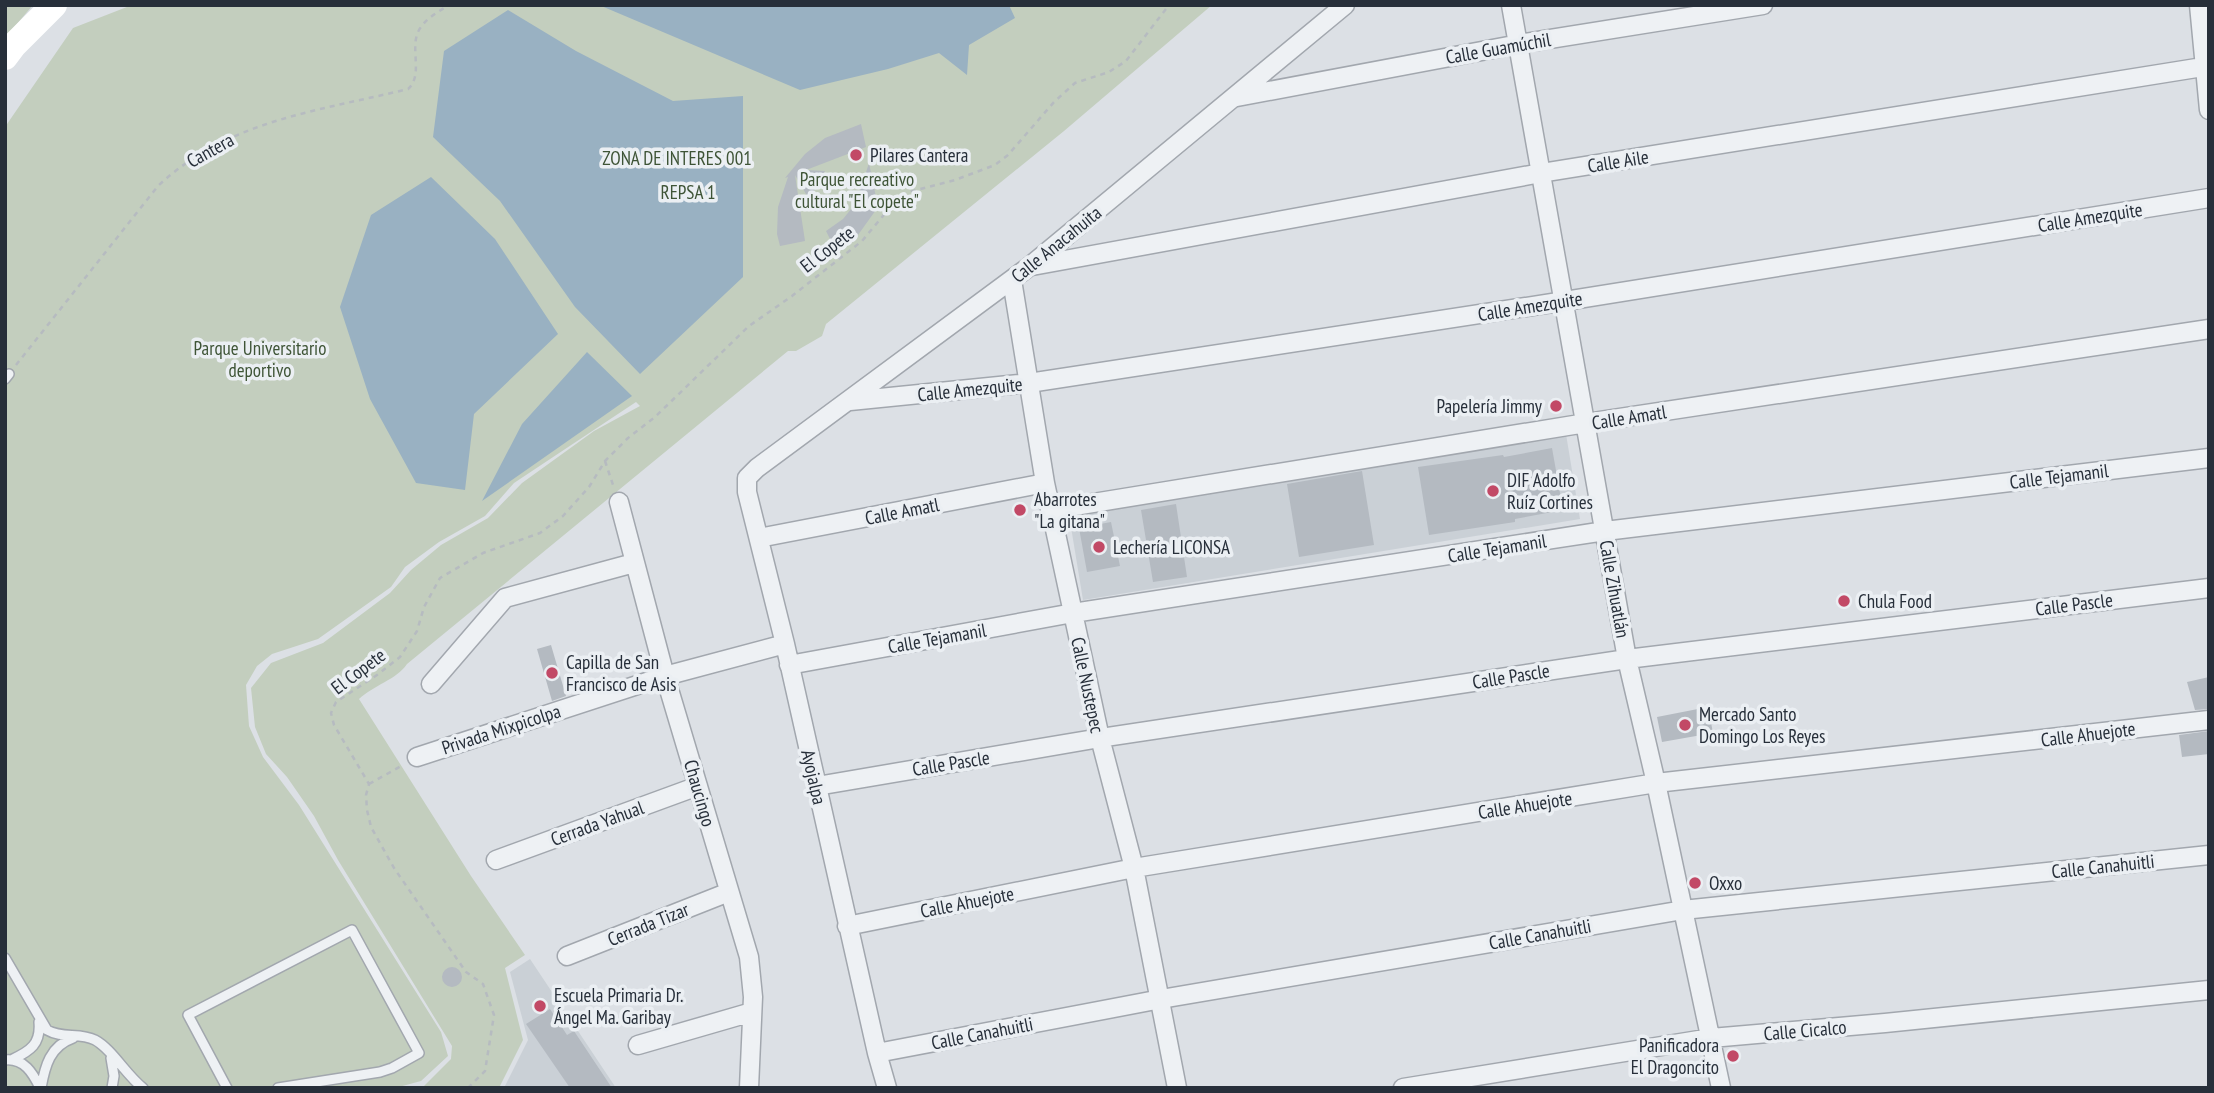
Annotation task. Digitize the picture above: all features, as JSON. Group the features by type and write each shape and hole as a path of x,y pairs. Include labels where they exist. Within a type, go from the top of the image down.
{"main road":[{"path":"5,57 54,5"}],"street":[{"name":"Calle Anacahuita","path":"757,468 1030,266 1345,5"},
{"name":"Calle Zihuatlán","path":"1511,5 1627,659 1721,1088"},
{"name":"Calle Guamúchil","path":"1234,97 1518,44 1763,5"},
{"path":"2199,5 2209,110"},
{"name":"Calle Aile","path":"1030,266 1541,173 2207,67"},
{"name":"Calle Amezquite","path":"850,401 1029,383 2209,198"},
{"name":"Calle Nustepec","path":"1012,280 1050,510 1100,738 1134,868 1177,1088"},
{"name":"Calle Amatl","path":"1050,510 1586,423 2209,329"},
{"name":"Calle Tejamanil","path":"789,665 1073,613 1605,531 2209,458"},
{"name":"Ayojalpa","path":"757,468 747,478 747,492 785,644 847,926 887,1088"},
{"name":"Calle Amatl","path":"759,538 1045,483"},
{"name":"Chaucingo","path":"619,502 665,676 749,957 752,1013 749,1088"},
{"path":"431,684 505,598 634,563"},
{"name":"Calle Pascle","path":"817,786 1100,738 1627,659 2209,588"},
{"path":"665,676 785,644"},
{"name":"Privada Mixpicolpa","path":"417,757 665,676"},
{"name":"Calle Ahuejote","path":"847,926 1134,868 1656,783 2209,720"},
{"name":"Cerrada Yahual","path":"496,860 698,786"},
{"name":"Calle Canahuitli","path":"877,1053 1161,999 1683,910 2209,855"},
{"name":"Cerrada Tizar","path":"567,956 729,892"},
{"name":"Calle Cicalco","path":"1403,1088 1711,1038 2209,990"},
{"path":"638,1045 752,1013"}],"lane":[{"path":"227,1088 188,1015 352,930 419,1053 380,1072 278,1088"},
{"path":"5,958 39,1021 47,1030 55,1035 92,1038 102,1044 124,1072 143,1088"},
{"path":"9,1060 35,1046 40,1032 39,1021"},
{"path":"40,1088 45,1066 56,1048 78,1037"},
{"path":"110,1054 114,1076 112,1088"},
{"path":"9,1060 24,1064 33,1073 40,1088"}],"path":[{"name":"Cantera","path":"7,376 158,186 175,170 217,143 279,120 334,104 408,89 415,78 415,41 419,30 429,18 449,5"},
{"name":"El Copete","path":"369,783 334,725 331,713 336,702 400,657 417,631 424,607 440,578 483,553 540,533 563,516 589,487 606,461 628,438 655,418 749,326 862,241 898,198 909,192 955,180 995,165 1008,155 1054,102 1075,83 1109,72 1126,61 1169,5"},
{"path":"831,251 836,260"},
{"path":"606,461 619,502"},
{"path":"417,757 369,783 366,795 367,810 371,827 394,868 466,971 484,984 494,1015 485,1071 468,1088"}],"shaded area":[{"path":"1566,434 1580,519 1083,600 1069,515"},
{"name":"Escuela Primaria Dr. Ángel Ma. Garibay","path":"530,959 616,1088 504,1088 528,1040 510,972"}],"green space":[{"path":"5,5 33,5 5,38"},
{"name":"Parque Universitario deportivo","path":"132,5 1212,5 1064,131 826,324 822,336 796,351 788,351 402,670 359,699 471,876 525,955 505,968 523,1040 499,1088 419,1088 451,1059 452,1046 314,816 287,777 266,754 255,727 251,688 271,663 323,643 390,593 411,570 441,545 488,518 522,483 594,431 640,406 636,402 514,483 485,516 439,542 405,567 391,587 318,639 272,654 257,666 246,685 249,726 263,757 299,805 441,1032 448,1056 421,1081 395,1088 5,1088 5,127 73,28"}],"water":[{"path":"599,5 1009,5 1015,18 969,45 967,75 939,53 888,69 800,90"},
{"path":"508,10 576,51 673,101 743,96 743,277 640,374 575,307 500,201 433,137 444,51"},
{"path":"431,177 495,239 558,334 474,414 465,490 416,483 370,399 340,307 371,215"},
{"path":"587,352 632,396 482,501 522,424"}],"building":[{"path":"861,124 866,147 806,170 825,171 809,199 795,175 805,241 780,246 777,234 778,207 788,177 785,178 805,154 825,138"},
{"path":"869,163 878,207 858,235 836,251 826,231 843,219 856,203"},
{"path":"1552,448 1563,510 1515,519 1515,522 1429,535 1418,467 1503,455 1504,457"},
{"path":"1362,471 1374,545 1299,557 1287,484"},
{"path":"1176,504 1187,577 1153,582 1141,510"},
{"name":"Lechería LICONSA","path":"1111,522 1120,566 1087,572 1079,528"},
{"name":"Capilla de San Francisco de Asis","path":"551,645 566,696 552,701 537,649"},
{"path":"2209,677 2209,709 2195,710 2187,682"},
{"name":"Mercado Santo Domingo Los Reyes","path":"1708,707 1713,733 1662,742 1657,717"},
{"path":"2209,731 2209,754 2182,757 2179,735"},
{"path":"448,967 456,967 462,977 456,987 448,987 442,981 442,973"},
{"path":"550,1009 567,1035 574,1031 612,1088 570,1088 526,1024"}],"place":[{"name":"Pilares Cantera","path":"856,155"},
{"name":"Papelería Jimmy","path":"1556,406"},
{"name":"DIF Adolfo Ruíz Cortines","path":"1493,491"},
{"name":"Abarrotes \"La gitana\"","path":"1020,510"},
{"name":"Lechería LICONSA","path":"1099,547"},
{"name":"Chula Food","path":"1844,601"},
{"name":"Capilla de San Francisco de Asis","path":"552,673"},
{"name":"Mercado Santo Domingo Los Reyes","path":"1685,725"},
{"name":"Oxxo","path":"1695,883"},
{"name":"Escuela Primaria Dr. Ángel Ma. Garibay","path":"540,1006"},
{"name":"Panificadora El Dragoncito","path":"1733,1056"}],"park label":[{"name":"ZONA DE INTERES 001","path":"677,158"},
{"name":"Parque recreativo cultural \"El copete\"","path":"857,190"},
{"name":"REPSA 1","path":"688,192"}]}
